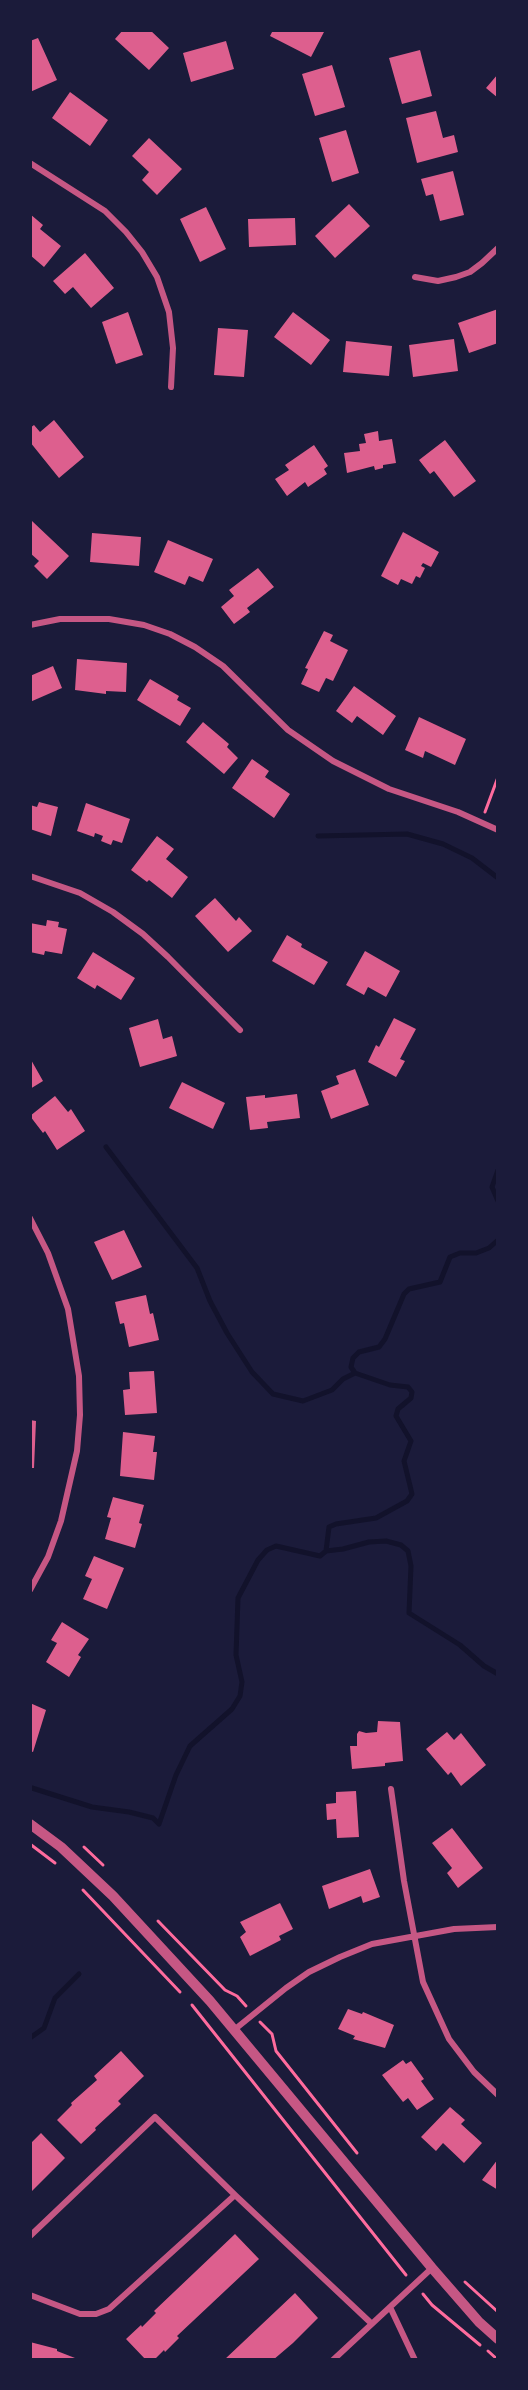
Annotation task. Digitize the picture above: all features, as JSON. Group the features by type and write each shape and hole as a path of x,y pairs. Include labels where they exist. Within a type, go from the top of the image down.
{"street":[{"path":"30,162 105,212 126,232 142,252 157,277 169,312 173,348 171,387"},
{"path":"415,277 438,281 456,277 470,272 498,248"},
{"path":"30,625 60,619 109,619 144,625 170,634 223,666 288,730 333,761 389,789 458,812 498,830"},
{"path":"30,876 80,893 113,912 143,934 168,957 240,1030"},
{"path":"30,1218 48,1253 68,1309 79,1376 80,1415 73,1475 61,1521 48,1557 30,1590"},
{"path":"391,1789 423,1982 449,2039 474,2072 498,2095"},
{"path":"30,1824 60,1847 114,1896 234,2030 432,2268 479,2322 498,2339"},
{"path":"234,2030 309,1972 372,1944 454,1929 498,1927"},
{"path":"30,2236 155,2116 372,2324"},
{"path":"30,2295 80,2314 96,2314 109,2309 235,2195"},
{"path":"333,2360 432,2268"},
{"path":"390,2307 416,2360"}],"path":[{"path":"481,821 498,777"},
{"path":"30,1844 63,1869"},
{"path":"80,1886 192,2005 392,2259 432,2305 498,2360"}],"building":[{"path":"123,30 150,30 169,48 149,70 115,39"},
{"path":"273,30 325,30 311,57 270,36"},
{"path":"38,38 57,80 30,92 30,41"},
{"path":"226,41 234,69 191,82 183,53"},
{"path":"420,50 432,96 402,104 389,58"},
{"path":"332,65 345,107 315,116 302,74"},
{"path":"498,74 498,98 486,88"},
{"path":"70,92 108,120 90,146 52,118"},
{"path":"436,111 443,138 454,135 458,152 417,163 406,118"},
{"path":"346,130 359,173 332,182 319,138"},
{"path":"149,138 182,169 157,195 142,180 149,172 132,156"},
{"path":"453,171 464,215 440,221 433,194 426,196 421,179"},
{"path":"349,204 370,226 335,258 315,236"},
{"path":"206,207 226,249 200,262 180,219"},
{"path":"30,214 43,225 40,229 61,246 44,267 30,255"},
{"path":"295,218 296,245 249,247 248,219"},
{"path":"85,253 114,288 91,308 73,287 65,294 53,281"},
{"path":"498,309 498,343 469,353 458,323"},
{"path":"128,312 143,355 116,364 102,322"},
{"path":"293,312 330,340 311,365 274,337"},
{"path":"218,328 248,330 244,377 214,375"},
{"path":"454,339 458,371 413,377 409,345"},
{"path":"346,341 392,346 389,376 343,372"},
{"path":"54,420 84,457 59,478 30,442 30,428 34,425 40,432"},
{"path":"378,431 379,441 392,439 396,463 383,465 383,468 375,470 374,466 347,473 344,453 360,451 359,444 366,443 364,434"},
{"path":"445,440 476,481 454,497 434,471 430,474 419,460"},
{"path":"314,445 328,466 324,469 327,474 308,487 305,482 287,496 275,479 289,470 285,465"},
{"path":"32,521 69,556 47,579 34,566 39,561 30,553 30,523"},
{"path":"403,532 439,552 431,567 423,563 421,566 425,568 420,578 416,576 412,584 401,579 398,585 381,576"},
{"path":"92,533 141,537 139,566 90,562"},
{"path":"168,540 213,559 203,582 189,576 185,585 154,572"},
{"path":"258,568 274,587 247,608 250,612 234,624 221,607 234,596 229,590"},
{"path":"324,631 333,635 330,641 348,650 333,681 326,678 319,692 301,684 308,669 305,668"},
{"path":"77,659 127,663 126,692 106,691 106,694 75,690"},
{"path":"53,666 62,688 30,702 30,676"},
{"path":"150,679 179,696 177,700 191,708 180,726 137,700"},
{"path":"354,686 396,716 383,735 357,716 352,723 336,711"},
{"path":"419,717 466,739 455,765 425,751 423,758 405,750"},
{"path":"203,722 229,744 227,747 238,758 224,774 186,742"},
{"path":"252,759 269,771 265,777 290,794 274,818 232,788"},
{"path":"39,802 58,807 51,836 30,829 30,805 37,807"},
{"path":"86,803 130,819 122,843 113,840 111,845 101,841 103,836 95,833 94,837 77,831"},
{"path":"157,836 174,849 166,859 188,877 172,898 149,880 147,882 131,870"},
{"path":"215,898 236,921 239,917 252,931 228,952 195,916"},
{"path":"47,920 59,922 58,927 67,929 62,954 45,951 44,955 30,952 30,923 46,926"},
{"path":"287,935 302,944 301,947 328,962 314,985 272,961"},
{"path":"365,951 400,971 386,997 368,987 364,995 346,985"},
{"path":"93,952 135,978 121,1000 97,985 95,989 77,978"},
{"path":"394,1018 416,1029 400,1059 405,1061 396,1077 368,1062 376,1045 379,1047"},
{"path":"158,1019 163,1039 172,1036 177,1056 140,1067 129,1028"},
{"path":"30,1058 43,1081 30,1089"},
{"path":"355,1069 369,1105 331,1119 321,1091 339,1084 336,1076"},
{"path":"182,1082 225,1103 213,1129 169,1108"},
{"path":"297,1094 300,1118 267,1122 268,1128 250,1130 246,1097 265,1095 265,1098"},
{"path":"55,1096 68,1112 71,1109 85,1131 57,1150 45,1131 43,1133 30,1116"},
{"path":"124,1230 142,1267 112,1280 94,1242"},
{"path":"146,1295 159,1340 129,1347 124,1323 120,1324 115,1302"},
{"path":"154,1371 157,1413 125,1415 123,1390 130,1389 129,1372"},
{"path":"30,1420 36,1421 34,1468 30,1468"},
{"path":"123,1432 155,1436 153,1452 157,1452 154,1480 120,1476"},
{"path":"113,1497 144,1505 139,1523 142,1524 135,1548 105,1539 111,1518 107,1517"},
{"path":"94,1556 124,1568 107,1609 83,1599 92,1579 85,1576"},
{"path":"62,1622 89,1639 78,1655 81,1657 69,1677 46,1662 57,1643 51,1640"},
{"path":"30,1703 46,1710 33,1752 30,1751"},
{"path":"378,1721 400,1722 403,1761 385,1763 385,1766 352,1769 350,1746 357,1746 359,1731 377,1732"},
{"path":"447,1732 454,1740 461,1733 486,1765 461,1786 451,1772 448,1775 426,1749"},
{"path":"356,1791 359,1837 337,1838 336,1819 327,1820 326,1804 336,1803 336,1792"},
{"path":"452,1828 483,1868 458,1888 447,1873 452,1868 432,1843"},
{"path":"370,1869 380,1897 363,1903 361,1896 329,1909 322,1886"},
{"path":"280,1903 293,1929 279,1936 281,1940 250,1956 240,1937 246,1932 240,1922"},
{"path":"348,2009 362,2014 363,2012 394,2025 385,2048 353,2039 355,2036 338,2029"},
{"path":"121,2051 144,2076 118,2101 121,2104 81,2144 57,2120 72,2105 71,2103 97,2080 94,2076"},
{"path":"403,2060 406,2064 411,2061 424,2079 421,2081 434,2099 417,2110 408,2098 403,2102 382,2075"},
{"path":"450,2107 465,2120 461,2124 482,2143 464,2163 443,2143 436,2151 421,2137"},
{"path":"41,2133 65,2158 30,2193 30,2144"},
{"path":"498,2159 498,2190 482,2180"},
{"path":"235,2234 259,2259 177,2336 179,2338 165,2352 164,2350 154,2360 146,2360 126,2339 141,2325 142,2327 156,2313 154,2311"},
{"path":"295,2293 318,2318 293,2343 273,2360 224,2360"},
{"path":"30,2342 57,2349 75,2358 74,2360 30,2360"}],"waterway":[{"path":"318,836 407,834 443,844 472,858 498,878"},
{"path":"106,1147 197,1268 210,1301 227,1333 252,1372 273,1394 303,1401 332,1390 343,1379 355,1373"},
{"path":"498,1170 492,1187 498,1201"},
{"path":"32,1788 92,1807 153,1818 159,1824 176,1775 190,1746 232,1709 240,1696 242,1682 236,1655 238,1598 258,1560 267,1550 276,1546 320,1556 326,1551 329,1527 376,1518 407,1501 412,1494 404,1461 411,1441 396,1416 398,1409 411,1398 412,1392 408,1387 390,1385 355,1373 351,1367 353,1358 359,1352 379,1347 385,1339 404,1294 409,1289 440,1282 450,1257 460,1253 476,1253 489,1248 498,1240"},
{"path":"326,1551 369,1542 386,1541 401,1545 408,1551 411,1566 409,1613 460,1645 484,1666 498,1674"},
{"path":"30,2038 44,2028 55,1998 79,1974"}]}
